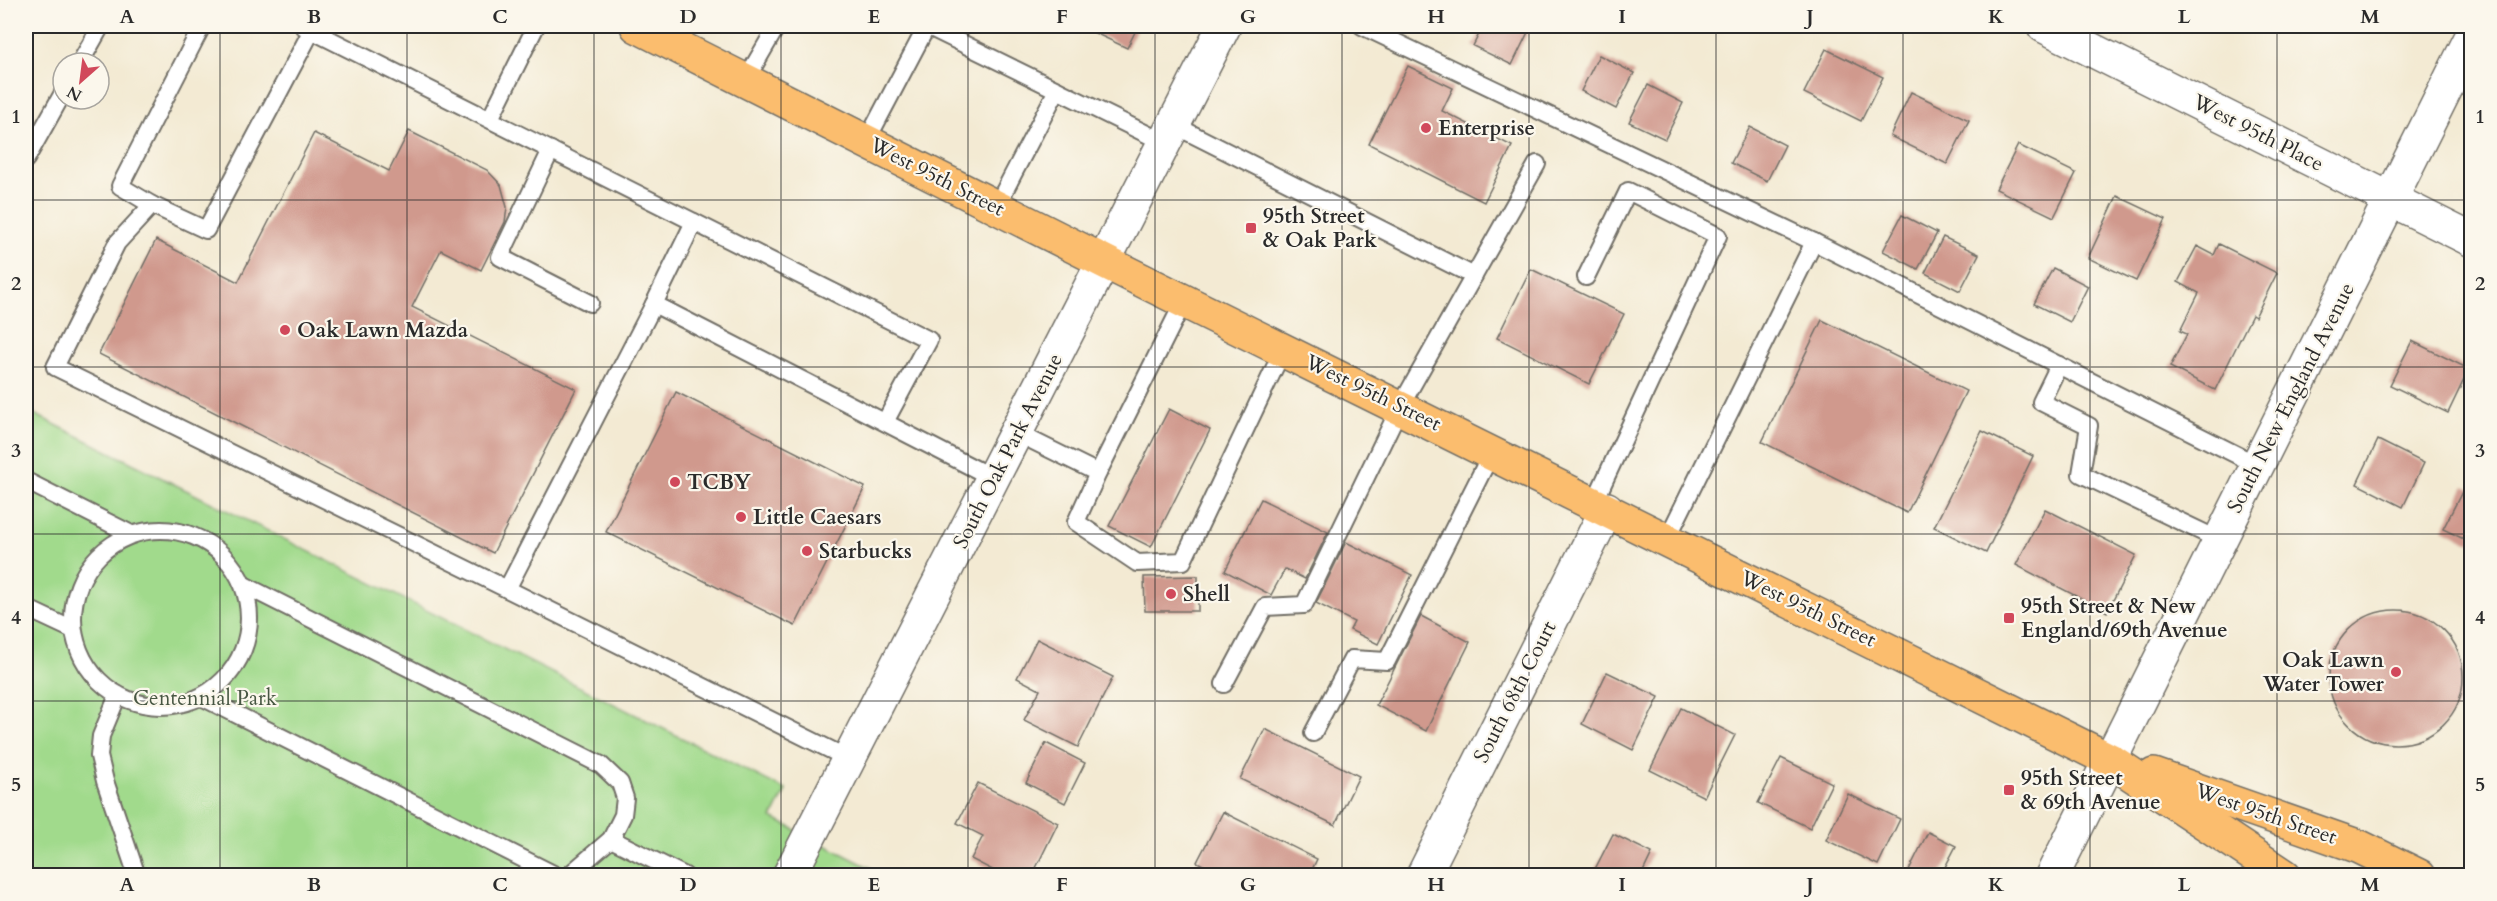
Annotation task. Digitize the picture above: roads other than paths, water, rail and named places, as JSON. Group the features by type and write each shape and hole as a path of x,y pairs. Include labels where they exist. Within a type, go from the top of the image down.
{"main road":[{"name":"West 95th Street","path":"652,29 745,81 1105,262 2110,760 2284,876"},
{"name":"West 95th Street","path":"2110,760 2360,846 2419,876"}],"street":[{"name":"South Oak Park Avenue","path":"789,876 1224,26"},
{"name":"West 95th Place","path":"2044,26 2472,240"},
{"name":"South New England Avenue","path":"2052,876 2472,36"},
{"name":"South 68th Court","path":"1423,876 1601,506"}],"lane":[{"path":"87,51 101,26"},
{"path":"202,26 120,186 152,205 206,230 308,28 929,340 885,422"},
{"path":"490,119 536,26"},
{"path":"745,81 777,26"},
{"path":"866,142 927,26 1057,90 1170,134 1474,276"},
{"path":"1362,26 1814,242 2257,465"},
{"path":"996,207 1057,90"},
{"path":"26,159 53,111"},
{"path":"551,150 500,257 590,303"},
{"path":"1224,684 1264,607 1304,604 1400,407 1537,164"},
{"path":"1586,277 1628,190 1718,236 1601,506"},
{"path":"152,205 117,243 55,367 849,759"},
{"path":"507,589 694,222"},
{"path":"1667,539 1814,242"},
{"path":"1184,301 1076,522 1137,563 1183,561 1283,350"},
{"path":"654,303 993,478"},
{"path":"2059,365 2041,402 2089,426 2081,474 2219,540"},
{"path":"1017,433 1098,473"},
{"path":"1313,733 1352,659 1386,661 1492,452"},
{"path":"26,481 131,534"},
{"path":"150,530 170,530 189,534 206,542 235,568 244,585 249,607 249,628 244,649 234,668 220,685 202,697 182,704 160,706 139,704 118,695 102,684 88,669 79,650 73,630 72,610 76,591 85,572 97,556 131,534 150,530"},
{"path":"244,585 601,765 620,783 624,798 623,815 611,839 568,876"},
{"path":"26,608 73,630"},
{"path":"118,695 101,736 99,756 136,876"},
{"path":"202,697 557,876"},
{"path":"611,839 686,876"}],"place":[{"name":"Enterprise","path":"1426,128"},
{"name":"95th Street & Oak Park","path":"1251,228"},
{"name":"Oak Lawn Mazda","path":"285,330"},
{"name":"TCBY","path":"675,482"},
{"name":"Little Caesars","path":"741,517"},
{"name":"Starbucks","path":"807,551"},
{"name":"Shell","path":"1171,594"},
{"name":"95th Street & New England/69th Avenue","path":"2009,618"},
{"name":"Oak Lawn Water Tower","path":"2396,672"},
{"name":"95th Street & 69th Avenue","path":"2009,790"}],"park label":[{"name":"Centennial Park","path":"205,698"}]}
